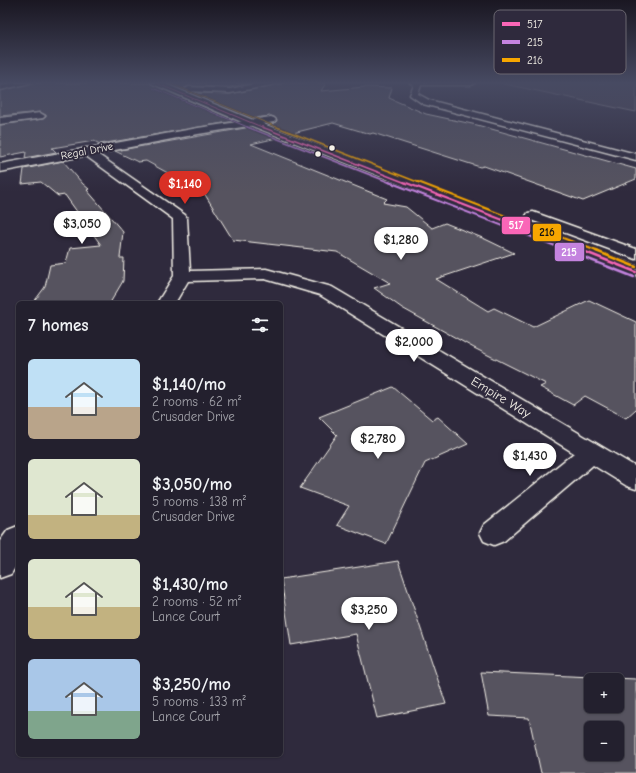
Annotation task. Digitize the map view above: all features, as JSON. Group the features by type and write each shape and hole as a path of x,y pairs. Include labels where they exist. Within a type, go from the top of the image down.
{"street":[{"path":"0,121 15,119"},
{"path":"243,119 636,272"},
{"name":"Regal Drive","path":"0,168 262,119"},
{"path":"270,119 636,254"},
{"path":"491,119 636,157"},
{"path":"299,130 295,132 296,134 317,142 320,149"},
{"path":"86,151 180,218 182,276 167,301"},
{"name":"Empire Way","path":"182,276 266,274 326,291 636,479"},
{"path":"494,533 592,452"},
{"path":"0,565 16,541"}],"building":[{"path":"42,119 231,119 235,121 100,144 94,141 52,148 56,152 25,158 26,152 0,157 0,125"},
{"path":"276,119 450,119 477,125 636,169 636,179 583,201 484,166 480,167 373,133 370,134 333,123 293,133 269,124 277,121"},
{"path":"251,127 277,138 251,144 387,199 383,203 406,207 432,228 445,223 485,239 514,253 436,279 488,311 494,308 533,327 589,300 636,322 636,409 626,418 585,396 573,405 540,387 546,384 474,348 402,308 374,288 390,283 337,252 233,240 204,193 146,161 138,162 115,151"},
{"path":"63,161 89,189 87,190 123,232 120,258 124,258 123,281 111,301 34,301 45,287 50,265 66,263 70,248 101,245 65,195 58,196 41,182 22,184 24,169"},
{"path":"393,387 432,420 438,417 468,444 425,463 386,544 337,525 349,506 300,488 337,435 319,417"},
{"path":"398,561 446,704 377,718 356,634 291,645 283,592 283,579"},
{"path":"481,672 584,677 584,713 624,713 624,678 636,679 636,773 541,773 529,718 489,716"}],"transit line":[{"name":"215","path":"229,119 634,277"},
{"name":"517","path":"243,119 636,272"},
{"name":"216","path":"257,119 636,267"}]}
